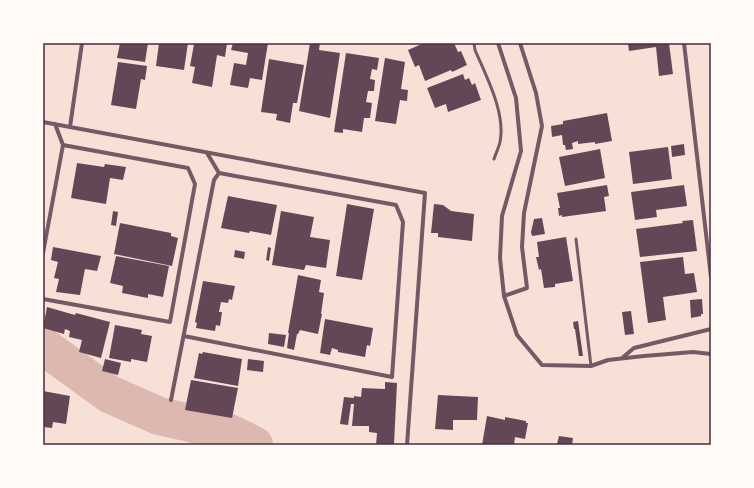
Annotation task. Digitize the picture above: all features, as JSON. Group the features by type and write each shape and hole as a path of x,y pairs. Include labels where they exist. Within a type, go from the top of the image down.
{"street":[{"path":"70,127 82,43"},
{"path":"498,43 516,98 521,151 502,216 500,258 504,296 517,335 542,365 592,366 608,360 622,358 693,352 711,354"},
{"path":"504,296 527,288 522,247 524,213 542,126 536,93 520,43"},
{"path":"684,43 711,278"},
{"path":"43,122 425,193 407,445"},
{"path":"43,253 63,145 55,124"},
{"path":"43,299 170,322 195,184 188,168 63,145"},
{"path":"184,336 392,377 403,222 396,205 219,173 207,153"},
{"path":"171,400 214,180 219,173"},
{"path":"622,358 634,348 711,329"}],"lane":[{"path":"474,43 497,105 501,127 500,141 494,159"},
{"path":"576,239 592,366"}],"building":[{"path":"120,43 148,43 145,62 117,58"},
{"path":"159,43 188,43 184,70 156,66"},
{"path":"227,43 225,57 217,55 212,87 192,83 195,67 190,66 194,44"},
{"path":"233,43 268,43 262,80 250,78 248,88 230,85 234,63 246,65 248,53 231,50"},
{"path":"310,43 320,43 319,50 340,53 330,118 299,111"},
{"path":"424,43 454,43 458,52 461,51 467,65 452,72 451,70 425,81 419,65 415,67 408,50"},
{"path":"628,43 669,43 673,74 659,76 656,47 629,51"},
{"path":"346,53 379,58 377,70 372,69 370,79 375,80 374,91 368,91 366,102 372,103 370,118 364,118 362,132 343,129 343,133 334,132"},
{"path":"385,58 405,62 401,89 408,90 407,101 400,100 396,124 375,121"},
{"path":"269,59 304,65 297,103 293,103 290,123 276,120 277,114 261,112"},
{"path":"118,62 147,66 145,80 141,79 136,109 111,105"},
{"path":"463,74 465,80 469,78 472,85 475,83 481,100 448,112 446,104 435,108 427,88"},
{"path":"607,113 612,141 595,144 595,142 578,144 578,141 572,143 573,149 566,150 565,145 563,145 562,135 552,137 551,126 563,124 563,121"},
{"path":"684,144 685,155 672,157 671,146"},
{"path":"668,147 672,179 633,184 629,152"},
{"path":"600,149 605,178 565,186 559,157"},
{"path":"77,163 104,167 105,164 126,167 123,180 110,178 106,204 71,198"},
{"path":"607,185 609,196 604,197 606,211 562,217 562,215 559,216 558,208 560,208 557,193"},
{"path":"684,185 687,206 656,210 657,217 635,220 631,192"},
{"path":"228,196 277,205 271,235 221,228"},
{"path":"347,204 374,209 362,280 336,276"},
{"path":"434,204 443,205 451,211 474,214 472,241 438,237 438,233 431,233"},
{"path":"113,211 118,212 116,226 111,225"},
{"path":"281,211 314,217 310,237 330,240 326,268 306,265 304,270 272,265"},
{"path":"542,218 545,234 532,236 531,232 534,219"},
{"path":"693,220 697,251 640,257 636,229 683,223 682,221"},
{"path":"120,223 171,233 171,236 178,238 172,266 114,254"},
{"path":"566,237 573,281 555,284 555,287 544,288 541,269 539,270 536,257 539,257 537,242"},
{"path":"53,247 101,256 97,271 85,269 80,295 56,292 59,279 54,278 58,262 51,260"},
{"path":"268,247 271,248 269,261 266,260"},
{"path":"235,250 245,252 244,259 234,257"},
{"path":"116,256 169,266 163,297 148,294 148,298 122,293 123,286 110,283"},
{"path":"683,257 685,274 694,273 697,292 663,297 666,320 648,323 640,262"},
{"path":"298,275 321,280 319,292 324,293 318,334 300,330 297,334 294,350 287,348 288,333"},
{"path":"203,281 235,286 232,300 229,299 228,303 221,302 219,312 222,312 220,326 216,325 215,331 196,328 197,323 195,322"},
{"path":"702,299 703,314 701,314 701,316 691,318 690,300"},
{"path":"47,307 75,315 76,313 110,322 101,358 79,352 82,340 69,337 70,331 65,329 64,334 43,328"},
{"path":"631,311 634,334 625,335 622,312"},
{"path":"325,319 373,328 370,346 367,345 365,357 338,352 338,350 332,348 330,355 320,353"},
{"path":"578,321 583,356 579,356 573,322"},
{"path":"115,325 142,330 141,334 152,336 147,362 131,359 131,362 109,358"},
{"path":"269,333 286,335 284,347 268,344"},
{"path":"203,352 242,359 238,386 194,378 199,353 202,354"},
{"path":"105,359 121,363 118,375 102,371"},
{"path":"248,359 264,361 263,372 247,370"},
{"path":"191,380 238,388 232,418 185,410"},
{"path":"385,382 397,383 394,445 376,445 377,433 369,432 369,426 352,426 354,404 351,404 348,425 340,424 344,397 361,397 362,388 385,389"},
{"path":"43,391 70,396 66,424 53,422 52,428 43,427"},
{"path":"438,395 478,397 477,420 453,420 453,430 435,429"},
{"path":"487,416 505,420 505,417 526,421 526,423 528,423 525,439 515,437 514,445 482,445"},
{"path":"559,436 573,438 572,445 557,444"}],"waterway":[{"path":"43,346 109,394 159,416 225,431 254,445"}]}
